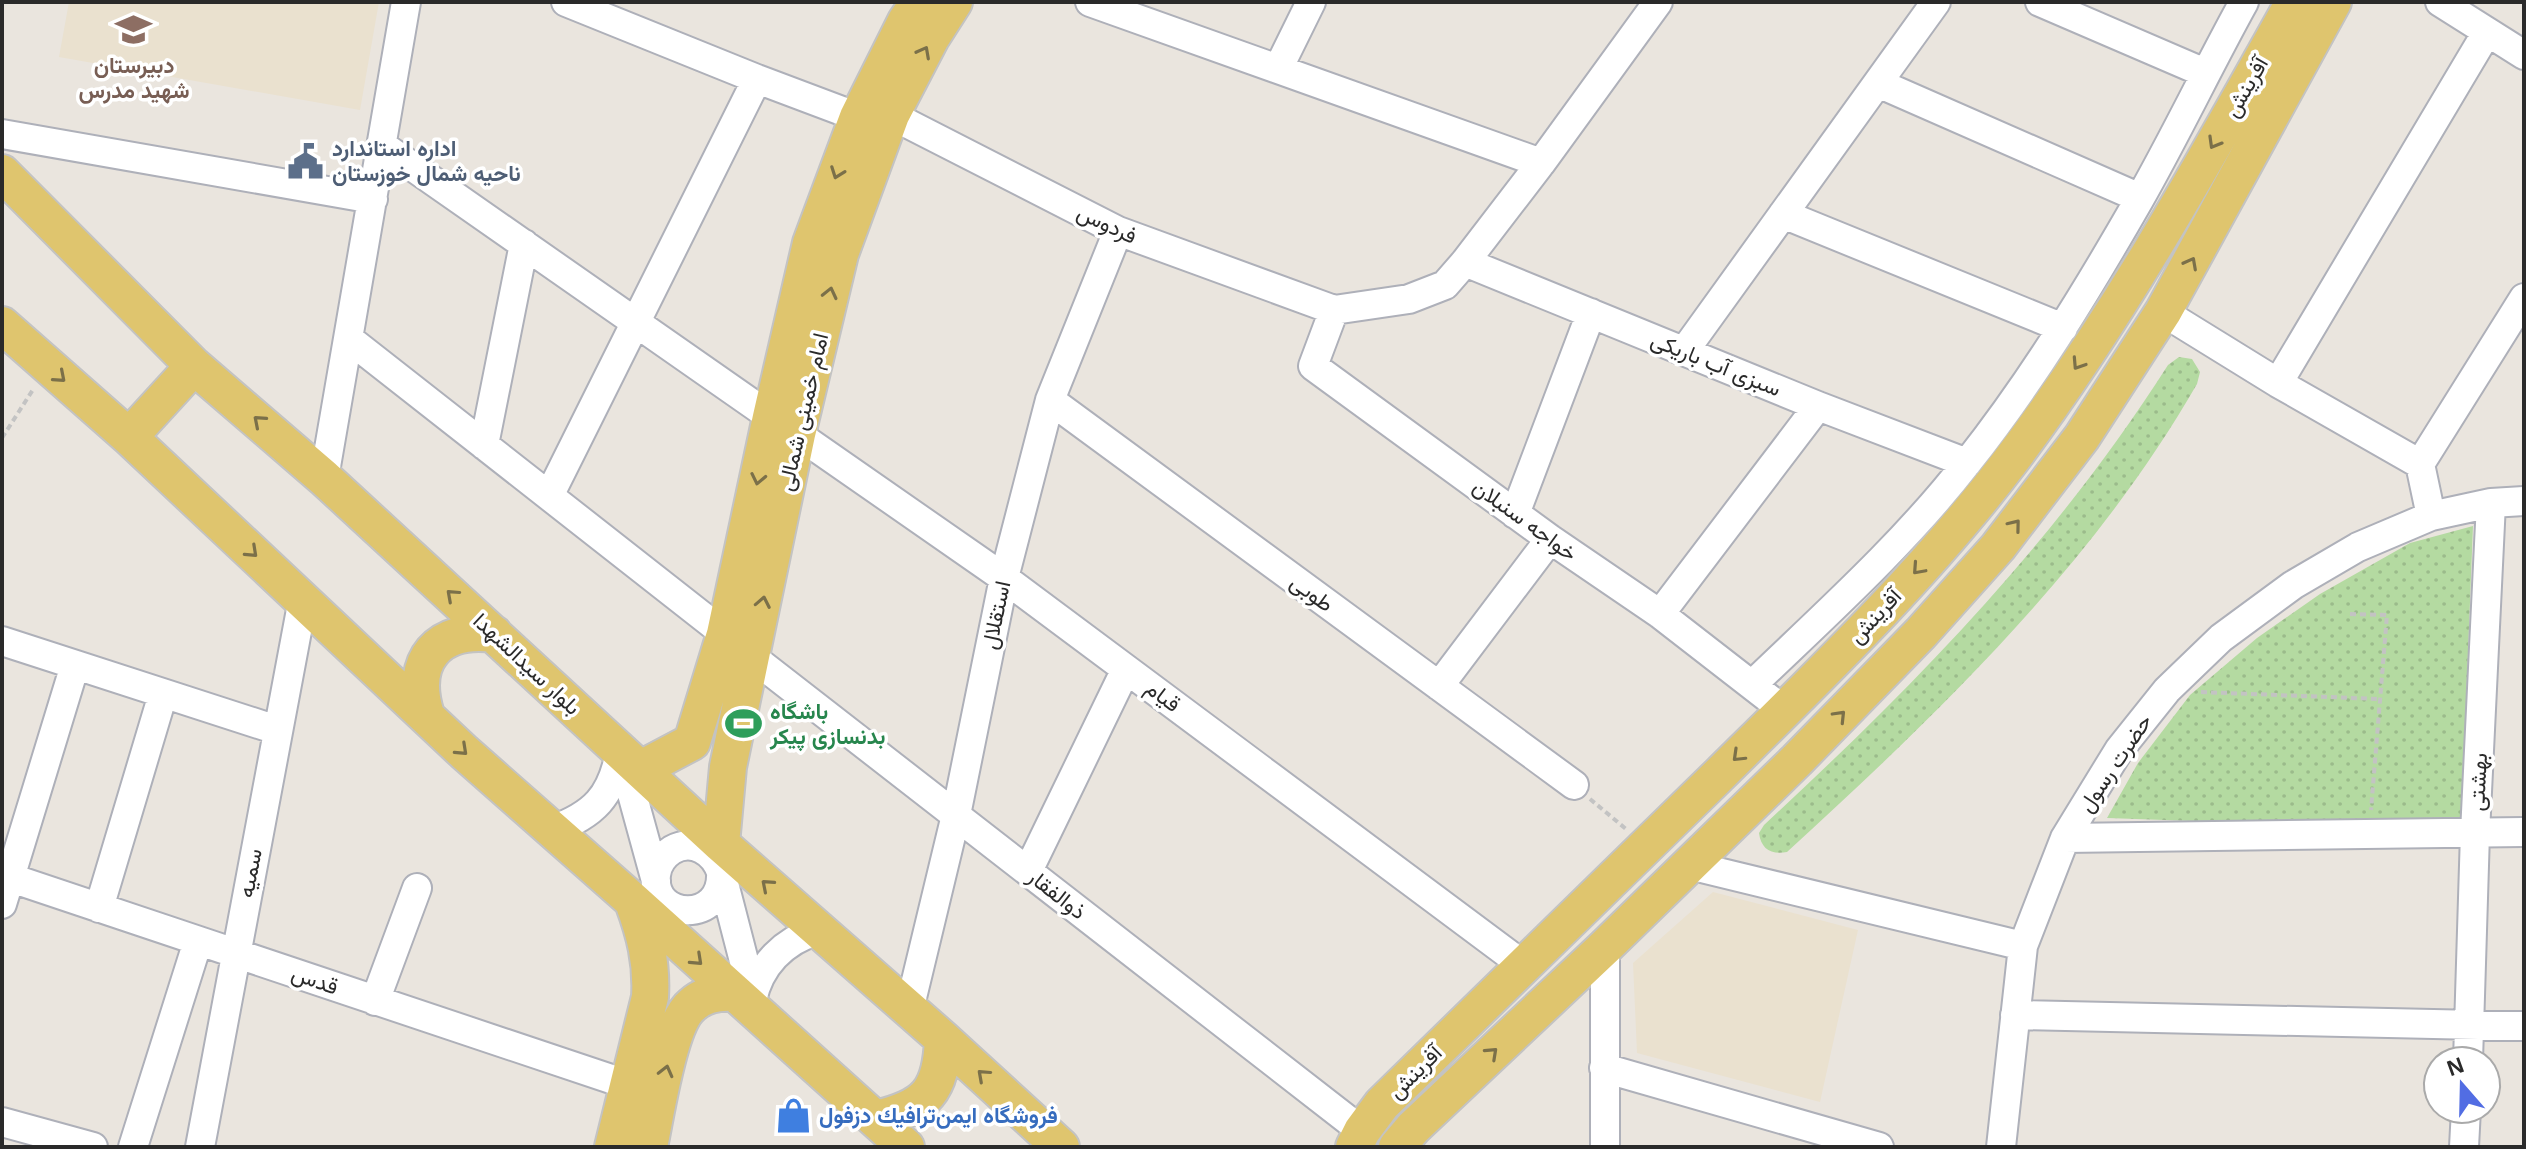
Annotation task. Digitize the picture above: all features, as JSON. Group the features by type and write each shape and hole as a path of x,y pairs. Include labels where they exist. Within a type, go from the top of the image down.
{"main road":[{"name":"امام خمینی شمالی","path":"721,858 739,645 784,426 840,254 874,116 906,21 919,2"},
{"name":"امام خمینی شمالی","path":"874,116 954,2"},
{"name":"آفرینش","path":"1358,1139 1382,1104 1785,711 1941,544 2008,464 2068,380 2152,250 2294,2"},
{"name":"آفرینش","path":"1397,1147 1413,1128 1689,865 1921,633 1998,547 2082,437 2163,312 2333,2"},
{"name":"بلوار سیدالشهدا","path":"2,173 194,366 324,478 631,760 721,858 818,930 1061,1147"},
{"path":"2,325 129,437 464,752 552,830 644,891 745,999 904,1146"},
{"path":"129,437 194,366"},
{"path":"426,715 420,694 422,671 433,651 450,637 472,631 494,634"},
{"name":"امام خمینی شمالی","path":"692,742 739,645"},
{"path":"631,760 692,742 696,758 702,765 719,769 728,767"},
{"path":"613,1147 650,997 652,972 644,891"},
{"path":"680,1021 690,1006 707,996 722,992 745,999"},
{"path":"649,1147 682,1007 668,993 650,997"},
{"path":"876,1119 905,1112 928,1094 942,1068 943,1039"},
{"path":"1420,1067 1448,1095"}],"street":[{"path":"324,478 406,2"},
{"name":"فردوس","path":"566,2 757,79 874,116 1118,231 1334,310"},
{"path":"1090,2 1541,163"},
{"path":"1278,69 1311,2"},
{"path":"1334,310 1409,299 1445,285 1541,163 1658,2"},
{"path":"1685,350 1936,2"},
{"path":"2040,2 2205,73"},
{"path":"1753,684 1865,577 1914,526 1967,463 2063,328 2140,198 2244,2"},
{"path":"2440,2 2524,55"},
{"path":"2278,383 2487,32"},
{"path":"550,494 757,79"},
{"path":"1878,83 2140,198"},
{"path":"2,134 373,199"},
{"name":"قیام","path":"383,146 1004,578 1523,965"},
{"path":"1783,214 2063,328"},
{"name":"استقلال","path":"909,1010 956,815 1004,578 1050,400 1118,231"},
{"path":"484,445 524,244"},
{"name":"سبزی آب باریکی","path":"1465,262 1818,406 1967,463"},
{"path":"2431,516 2420,464 2524,298"},
{"name":"خواجه سنبلان","path":"1334,310 1313,366 1515,514 1660,614 1785,711"},
{"path":"2163,312 2278,383 2420,464"},
{"path":"1515,514 1591,313"},
{"name":"ذوالفقار","path":"349,339 1028,871 1358,1139"},
{"name":"طوبی","path":"1050,400 1574,785"},
{"path":"1660,614 1818,406"},
{"name":"حضرت رسول","path":"2001,1147 2023,946 2065,838 2119,750 2167,690 2221,638 2293,585 2358,547 2431,516 2491,503 2524,501"},
{"name":"بهشتی","path":"2468,1045 2491,503"},
{"path":"1439,686 1550,539"},
{"name":"سمیه","path":"200,1147 234,953 303,599"},
{"path":"2,641 277,730"},
{"path":"5,885 75,665"},
{"path":"1028,871 1126,669"},
{"path":"99,908 163,694"},
{"path":"552,830 592,810 607,793 616,772 631,760"},
{"path":"631,760 644,891"},
{"path":"2065,838 2524,832"},
{"path":"644,891 661,860 679,847 690,845 702,848 721,858"},
{"path":"644,891 659,892 673,908 694,910 713,900 719,891 721,858"},
{"path":"721,858 745,999"},
{"path":"1689,865 2023,946"},
{"name":"قدس","path":"5,885 99,908 629,1085"},
{"path":"375,1001 417,888"},
{"path":"745,999 772,959 793,940 818,930"},
{"path":"133,1147 198,941"},
{"path":"1605,947 1605,1147"},
{"path":"2015,1015 2524,1026"},
{"path":"1604,1068 1879,1147"},
{"path":"2,1122 93,1147"},
{"path":"2464,1147 2465,1125"}],"path":[{"path":"2,438 48,365"},
{"path":"2350,614 2387,615 2369,834"},
{"path":"2167,690 2379,699"},
{"path":"1574,785 1647,846"}],"shaded area":[{"path":"69,2 379,2 360,110 59,57"},
{"path":"1713,892 1858,930 1820,1102 1637,1053 1633,963"}],"green space":[{"path":"2179,357 2192,359 2200,372 2197,384 2111,514 2062,575 1957,690 1844,799 1787,852 1768,850 1759,833 1764,825 1876,718 1981,608 2079,492 2168,365"},
{"path":"2473,526 2461,830 2107,818 2138,763 2190,695 2257,638 2320,594 2410,543"}],"place":[{"name":"دبیرستان شهید مدرس","path":"134,29"},
{"name":"اداره استاندارد ناحیه شمال خوزستان","path":"306,161"},
{"name":"باشگاه بدنسازی پیکر","path":"744,724"},
{"name":"فروشگاه ايمن‌ترافيك دزفول","path":"793,1115"}]}
